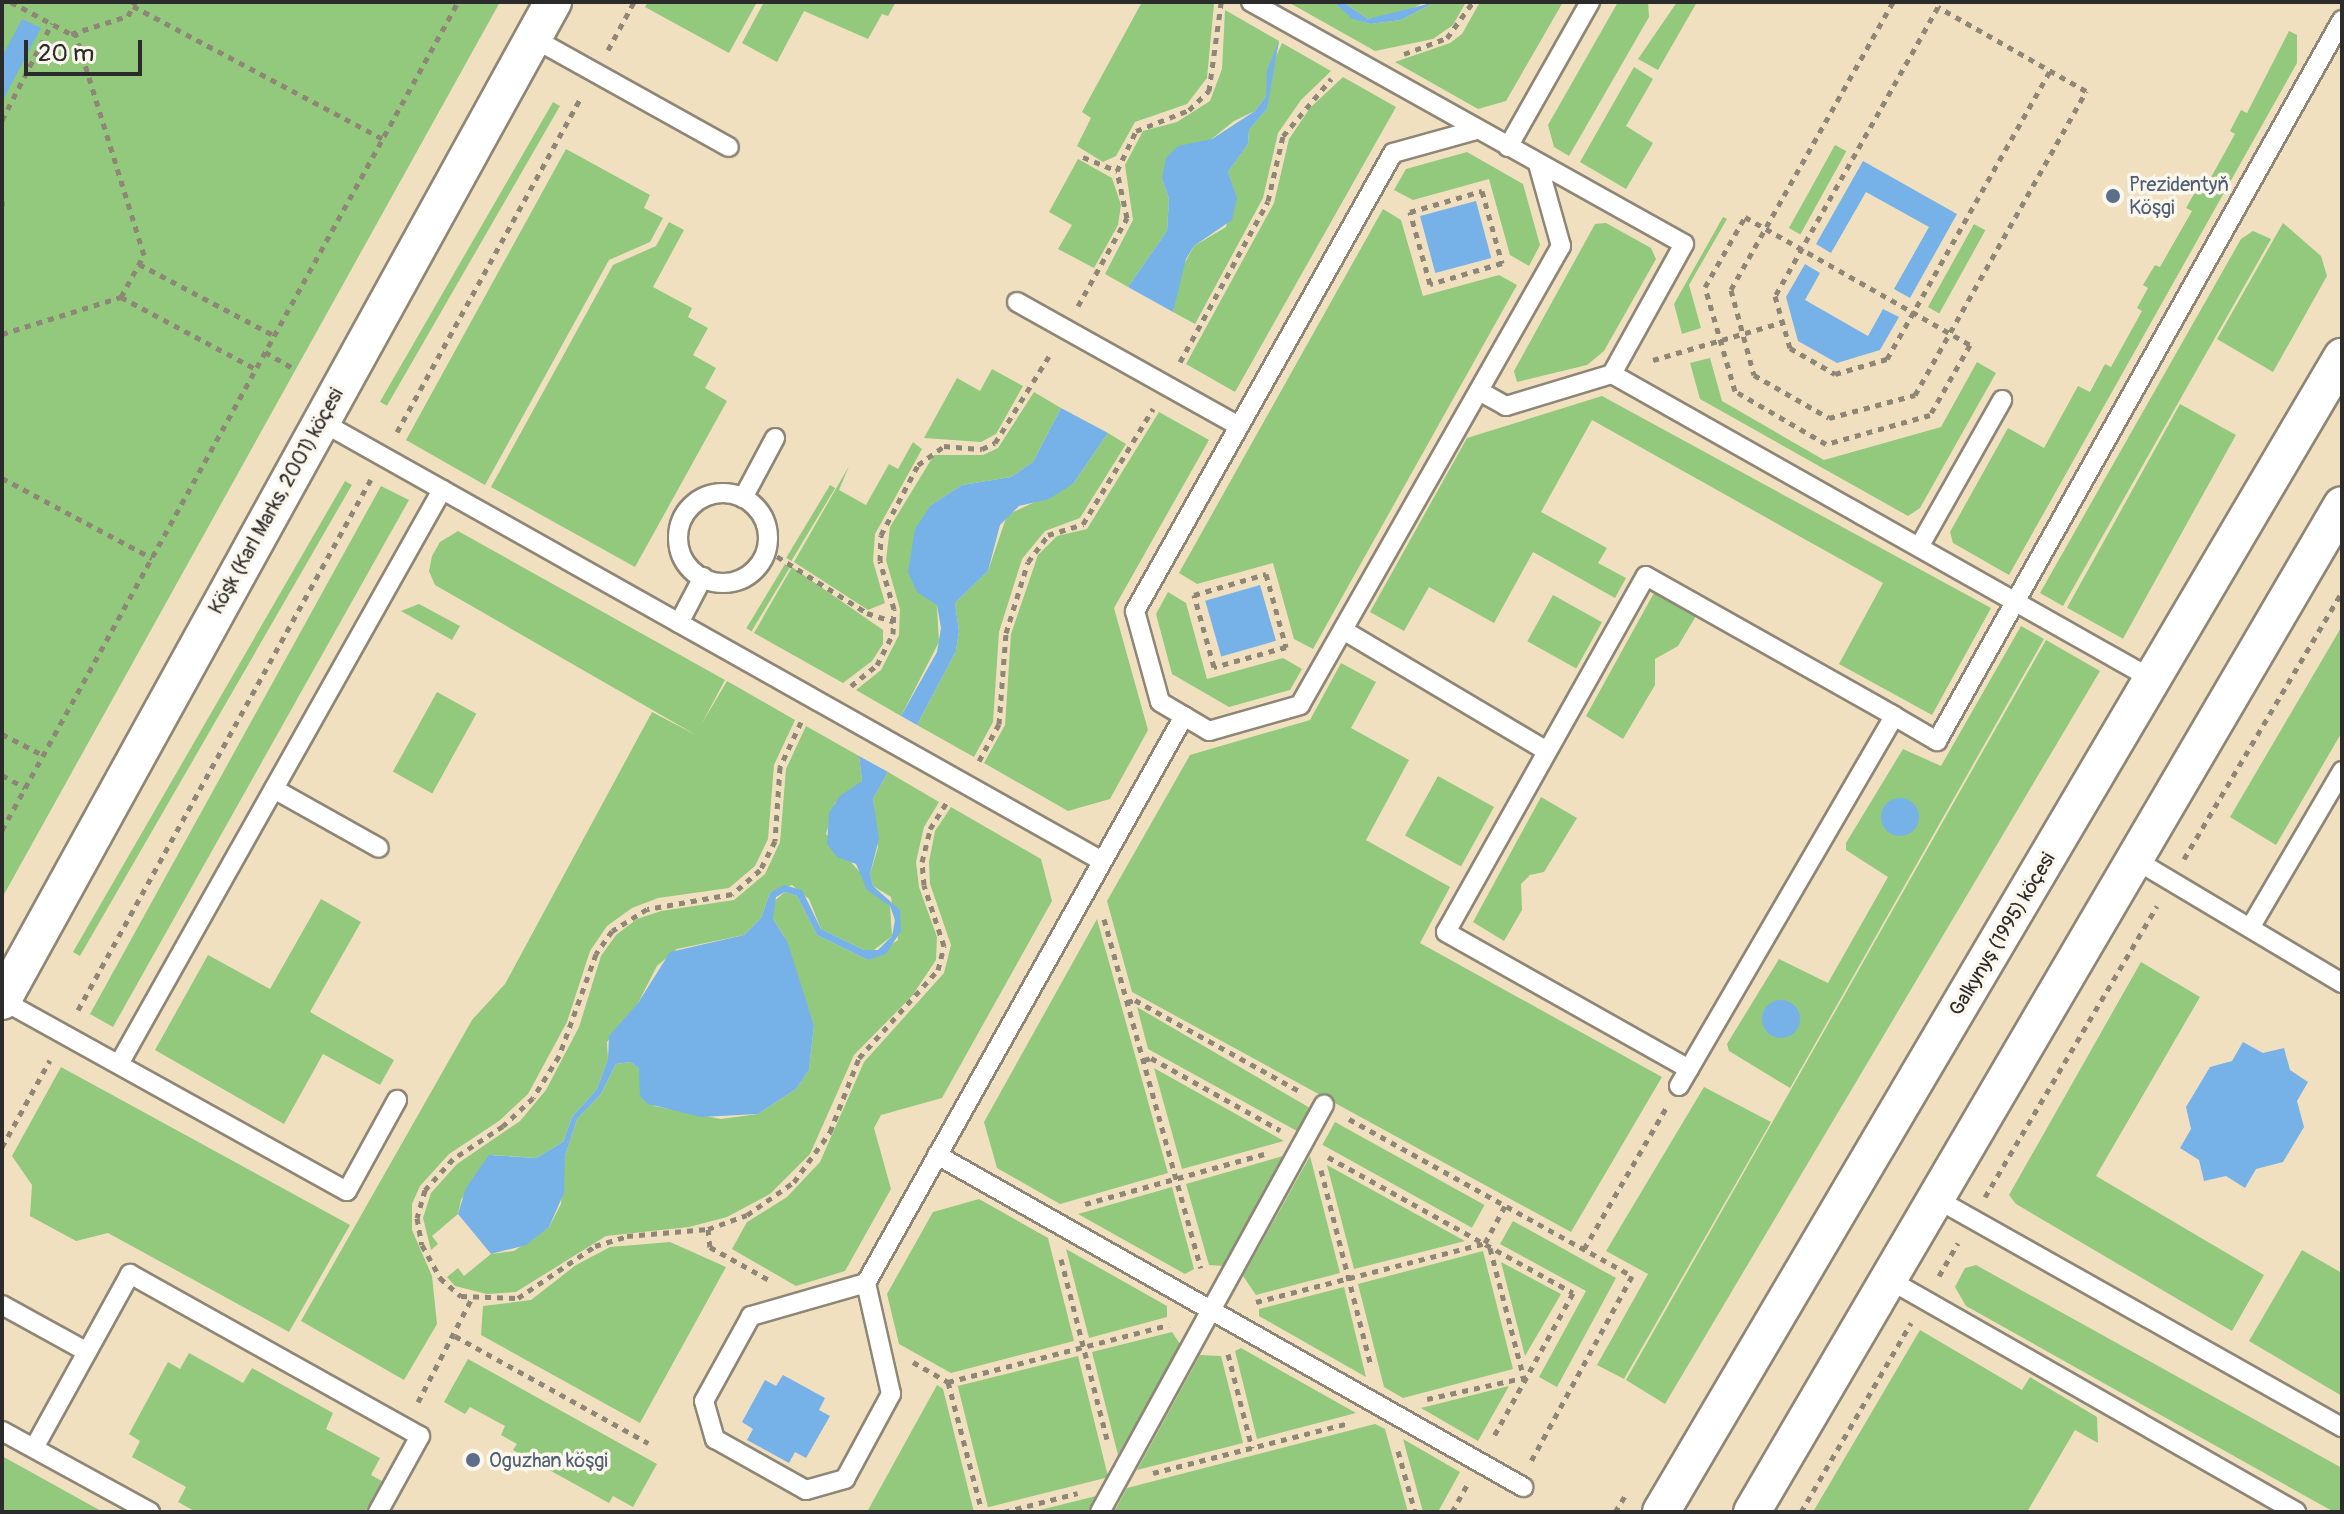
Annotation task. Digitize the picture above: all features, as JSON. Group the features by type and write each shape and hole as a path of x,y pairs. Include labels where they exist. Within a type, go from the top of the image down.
{"street":[{"name":"Köşk (Karl Marks, 2001) köçesi","path":"2,1000 553,2"},
{"name":"Galkynyş (1995) köçesi","path":"1661,1512 2342,357"},
{"path":"1752,1512 2342,505"}],"lane":[{"path":"1251,2 1684,244 1612,374 1506,406 1479,391"},
{"path":"1508,147 1590,2"},
{"path":"1689,1069 1446,932 1646,576 1937,741 2342,20"},
{"path":"533,38 729,147"},
{"path":"1476,130 1393,153 1135,611 1160,702 1209,731 1300,705 1561,246 1538,164"},
{"path":"1017,302 1239,426"},
{"path":"1612,374 2152,679"},
{"path":"1919,547 2002,400"},
{"path":"320,421 1102,861"},
{"path":"743,498 775,438"},
{"path":"119,1064 442,490"},
{"path":"727,490 743,498 760,507 771,542 754,575 720,586 687,569 676,534 692,501 727,490"},
{"path":"679,623 703,577"},
{"path":"1343,630 1547,751"},
{"path":"866,1283 751,1316 704,1401 715,1439 806,1490 845,1479 891,1394 866,1283 1184,716"},
{"path":"1679,1086 1894,716"},
{"path":"2250,928 2342,771"},
{"path":"274,789 379,848"},
{"path":"2134,859 2342,983"},
{"path":"2,1000 347,1191 397,1100"},
{"path":"1100,1512 1212,1310 1310,1147 1324,1105"},
{"path":"937,1155 1520,1485"},
{"path":"1935,1198 2342,1427"},
{"path":"34,1448 130,1274 420,1436 378,1512"},
{"path":"1888,1279 2296,1512"},
{"path":"2,1305 87,1352"},
{"path":"2,1431 150,1512"}],"path":[{"path":"11,2 75,32 128,16 134,4 383,139"},
{"path":"2,830 458,2"},
{"path":"611,45 634,2"},
{"path":"979,760 999,724 1003,649 1028,562 1048,535 1083,524 1167,385 1268,201 1283,136 1337,74 1447,38 1473,2"},
{"path":"1893,2 1731,290 1754,375 1829,418 1915,395 2086,91 1929,2"},
{"path":"1938,7 1775,296 1790,348 1835,374 1887,359 2050,71"},
{"path":"2,120 52,23"},
{"path":"2,334 121,297 144,255 75,32"},
{"path":"398,430 583,94"},
{"path":"1083,157 1117,171"},
{"path":"1482,191 1502,263 1430,284 1410,212 1482,191"},
{"path":"1745,217 1802,249 1970,345 1930,415 1826,444 1735,391 1705,287 1745,217"},
{"path":"139,264 275,336"},
{"path":"121,297 256,369"},
{"path":"1612,374 1783,322"},
{"path":"265,352 294,369"},
{"path":"81,1004 375,471"},
{"path":"2,478 152,558"},
{"path":"767,550 846,602 894,622"},
{"path":"1266,574 1286,647 1214,667 1194,595 1266,574"},
{"path":"1801,1512 2342,592"},
{"path":"800,723 780,767 775,841 760,870 732,894 647,909 612,931 596,954 559,1056 533,1098 503,1126 453,1159 425,1190 417,1218 422,1245 440,1278 461,1296 509,1300 529,1294 572,1260 608,1241 690,1233 729,1222 774,1200 794,1182 830,1132 859,1058 938,970 944,946 924,885 922,862 930,829 945,805"},
{"path":"2,734 43,755"},
{"path":"2,775 25,788"},
{"path":"1081,899 1102,910 1252,1448"},
{"path":"1127,1002 1135,1000 1632,1276 1520,1485"},
{"path":"2,1147 53,1055"},
{"path":"1144,1060 1151,1058 1573,1293 1452,1512"},
{"path":"1584,1249 1679,1086"},
{"path":"1117,1483 1057,1244 1068,1209 1177,1178 1310,1147"},
{"path":"1310,1147 1349,1278 1375,1382 1389,1411 1415,1512"},
{"path":"1505,1206 1487,1245 1525,1376"},
{"path":"948,1382 1212,1310 1487,1245"},
{"path":"404,1427 455,1336 472,1298"},
{"path":"455,1336 648,1443"},
{"path":"1004,1512 1525,1376"},
{"path":"1615,1512 1627,1492"}],"green space":[{"path":"2,2 500,2 2,898"},
{"path":"648,2 757,2 729,53 645,7"},
{"path":"764,2 896,2 888,16 882,14 868,39 804,11 777,62 742,43"},
{"path":"1142,2 1214,4 1207,78 1187,104 1135,122 1116,156 1103,162 1077,146 1091,118 1082,112"},
{"path":"1288,2 1334,2 1353,19 1370,24 1401,20 1435,2 1466,2 1453,25 1433,39 1375,51"},
{"path":"1343,2 1425,2 1399,15 1368,19"},
{"path":"1480,2 1563,2 1506,101 1478,109 1395,62 1450,43 1462,34"},
{"path":"1618,2 1648,2 1649,17 1569,156 1554,147 1548,125"},
{"path":"1677,2 1697,2 1658,70 1638,59"},
{"path":"1225,10 1279,41 1266,96 1255,111 1234,121 1162,179 1169,199 1167,231 1128,287 1105,274 1133,220 1125,165 1143,131 1177,122 1210,101 1222,69"},
{"path":"2289,31 2297,35 2297,63 2009,575 1953,543 1950,532 2008,428 2044,448 2078,386 2090,392 2105,364 2111,367 2142,311 2137,308 2148,288 2143,285 2155,265 2160,267 2192,211 2186,208 2198,187 2204,190 2235,134 2230,131 2241,110 2247,113"},
{"path":"1282,43 1331,71 1301,100 1278,133 1263,198 1195,324 1173,312 1181,270 1194,246 1226,227 1234,191 1228,172 1248,144 1249,130 1267,109 1272,66"},
{"path":"1634,67 1653,79 1626,126 1653,143 1626,189 1580,162"},
{"path":"1343,77 1396,107 1235,392 1186,364 1274,203 1289,139 1310,108"},
{"path":"553,102 560,106 387,406 380,402"},
{"path":"1835,145 1846,151 1800,234 1789,228"},
{"path":"566,149 650,195 644,208 663,218 650,242 609,260 485,485 406,440"},
{"path":"1467,152 1523,184 1540,245 1529,266 1510,255 1489,179 1413,200 1394,190 1406,169"},
{"path":"1078,159 1112,178 1121,205 1118,225 1094,268 1058,249 1072,225 1049,212"},
{"path":"1383,209 1401,220 1423,296 1499,275 1517,285 1313,649 1294,639 1273,563 1197,584 1179,573"},
{"path":"1723,217 1727,219 1689,285 1701,328 1682,334 1674,304"},
{"path":"669,222 684,230 653,287 692,308 688,317 708,328 693,355 716,368 705,388 727,401 635,567 491,487 613,265 656,246"},
{"path":"1606,223 1651,248 1656,259 1604,351 1587,365 1517,382 1514,371 1595,224"},
{"path":"2283,223 2321,256 2327,276 2273,372 2217,339"},
{"path":"1974,224 1985,230 1939,313 1928,307"},
{"path":"2253,231 2271,239 2063,606 2040,593 2241,239"},
{"path":"1710,358 1722,401 1824,460 1941,427 1977,362 1996,373 1920,508 1908,516 1700,399 1690,363"},
{"path":"992,369 1023,386 996,434 981,442 924,438 957,378 980,391"},
{"path":"1034,392 1061,408 1033,462 1011,477 962,485 931,505 939,642 901,716 856,690 881,670 899,635 900,609 886,560 890,527 934,455 983,455 998,448"},
{"path":"1602,396 1991,608 1932,715 1839,664 1883,583 1592,420 1541,512 1607,548 1598,563 1626,578 1615,598 1533,552 1494,623 1429,587 1404,631 1370,612 1467,438"},
{"path":"2180,404 2236,435 2123,639 2067,608"},
{"path":"1159,412 1209,440 1114,608 1148,730 1110,799 1068,811 984,763 1005,725 1011,634 1038,555 1057,536 1087,529"},
{"path":"1108,433 1126,444 1080,518 1045,531 1022,559 999,632 993,722 974,757 917,725 956,651 959,631 955,603 988,571 1007,515 1073,484"},
{"path":"913,442 922,449 875,534 873,561 885,603 868,610 794,562 849,466 839,490 866,505 889,464 898,469"},
{"path":"345,481 352,485 80,956 73,952"},
{"path":"830,485 835,488 791,561 786,558"},
{"path":"381,486 409,500 113,1027 90,1014"},
{"path":"458,531 725,680 701,725 727,681 795,720 774,765 768,839 755,866 729,888 658,898 632,908 607,926 590,951 567,1022 528,1094 499,1121 449,1154 420,1186 412,1204 412,1230 432,1276 437,1324 404,1380 301,1321 472,1020 505,984 652,712 696,735 435,585 429,571 432,556 440,542"},
{"path":"785,564 790,567 752,631 746,628"},
{"path":"792,567 883,630 883,644 872,661 843,683 754,633"},
{"path":"1655,591 1696,616 1678,646 1655,659 1655,685 1623,739 1586,716"},
{"path":"1168,592 1186,603 1207,679 1283,658 1302,669 1290,690 1229,707 1172,674 1156,614"},
{"path":"1553,595 1602,622 1576,669 1527,641"},
{"path":"419,604 460,626 452,640 401,611"},
{"path":"2021,626 2044,639 1790,1088 1729,1051 1727,1044 1779,959 1828,983 1888,877 1846,850 1846,843 1903,749 1941,766"},
{"path":"2342,626 2342,732 2276,845 2230,817"},
{"path":"2046,640 2100,671 1665,1404 1626,1380"},
{"path":"1341,663 1376,682 1351,728 1409,760 1366,840 1450,887 1420,943 1662,1077 1571,1232 1132,992 1107,901 1190,755 1310,720"},
{"path":"437,692 476,714 432,793 393,772"},
{"path":"806,726 859,756 862,781 835,803 826,834 890,906 892,936 870,953 821,929 809,899 792,885 770,893 761,918 744,935 677,949 657,966 638,1003 607,1042 608,1059 597,1089 572,1117 563,1142 536,1158 494,1155 461,1200 458,1214 432,1236 438,1244 431,1250 423,1218 431,1193 457,1164 520,1121 546,1090 579,1027 601,956 616,935 637,919 661,911 734,900 765,874 780,842 786,769"},
{"path":"888,772 939,802 924,827 916,862 919,887 937,937 936,960 912,996 854,1055 810,1154 770,1194 727,1217 689,1227 606,1236 516,1292 487,1294 455,1286 447,1277 458,1268 464,1276 491,1254 514,1251 549,1227 561,1204 565,1156 577,1119 601,1094 616,1064 631,1062 639,1069 654,1106 721,1119 758,1114 796,1089 809,1070 814,1025 784,936 773,919 773,902 785,892 797,896 817,935 868,960 898,940 891,897 873,886 870,874 878,847 873,799"},
{"path":"1438,776 1494,807 1461,867 1405,835"},
{"path":"1541,797 1577,818 1544,872 1530,875 1521,884 1522,910 1504,941 1473,922"},
{"path":"951,807 1041,859 1052,901 942,1098 881,1115 874,1128 891,1189 845,1271 796,1286 732,1249 747,1222 787,1197 820,1162 864,1062 944,973 951,945 930,884 929,862 935,831"},
{"path":"321,899 361,922 310,1012 394,1060 380,1085 323,1054 284,1124 155,1050 208,955 270,989"},
{"path":"1097,919 1168,1173 1060,1204 997,1168 984,1122"},
{"path":"2141,962 2200,997 2096,1176 2264,1275 2232,1331 2016,1204 2009,1195"},
{"path":"1137,1007 1310,1108 1297,1131 1148,1049"},
{"path":"61,1067 350,1225 289,1332 108,1233 76,1241 30,1216 32,1185 12,1156"},
{"path":"1154,1068 1284,1141 1182,1169"},
{"path":"1704,1087 1771,1122 1624,1379 1597,1365 1648,1274 1606,1251"},
{"path":"1335,1122 1485,1205 1472,1228 1322,1145"},
{"path":"1283,1156 1223,1266 1209,1265 1186,1184"},
{"path":"1310,1156 1340,1273 1256,1295 1243,1276"},
{"path":"1327,1165 1465,1241 1354,1269"},
{"path":"1172,1187 1194,1269 1185,1274 1078,1214"},
{"path":"979,1199 1048,1238 1074,1341 951,1373 899,1344 887,1294 933,1212"},
{"path":"1513,1221 1616,1278 1557,1387 1539,1377 1586,1291 1500,1244"},
{"path":"670,1242 726,1267 640,1423 481,1335 483,1306 531,1300 576,1265 610,1247"},
{"path":"1066,1249 1167,1306 1167,1317 1089,1338"},
{"path":"2302,1250 2342,1273 2342,1396 2249,1341"},
{"path":"1483,1251 1513,1369 1403,1398 1384,1387 1358,1284"},
{"path":"1501,1262 1561,1294 1525,1356"},
{"path":"1976,1265 2342,1468 2342,1512 2334,1512 1966,1306 1955,1287 1965,1268"},
{"path":"1344,1287 1366,1377 1259,1316 1259,1309"},
{"path":"1920,1330 2022,1390 2030,1377 2097,1417 2098,1443 2075,1430 2027,1512 1813,1512"},
{"path":"1172,1332 1180,1344 1118,1455 1092,1352"},
{"path":"1241,1348 1356,1413 1257,1439 1235,1351"},
{"path":"189,1353 243,1383 252,1368 333,1413 326,1429 380,1458 371,1475 382,1481 365,1512 196,1512 178,1502 186,1487 132,1457 140,1441 129,1434 168,1362 180,1369"},
{"path":"1200,1355 1221,1356 1243,1443 1137,1470"},
{"path":"1078,1356 1108,1477 988,1507 958,1386"},
{"path":"468,1359 657,1464 633,1507 613,1496 609,1503 513,1450 517,1444 501,1435 505,1426 470,1407 465,1414 444,1402"},
{"path":"937,1385 943,1389 974,1512 867,1512"},
{"path":"1509,1386 1478,1441 1421,1408"},
{"path":"1375,1424 1385,1429 1408,1512 1114,1512 1127,1488"},
{"path":"1403,1439 1460,1472 1438,1512 1423,1512"},
{"path":"2,1456 103,1512 2,1512"},
{"path":"1096,1496 1087,1512 1032,1512"}],"water":[{"path":"1334,2 1343,2 1368,19 1435,2 1401,20 1370,24 1352,19"},
{"path":"22,19 41,28 2,102 2,57"},
{"path":"1279,41 1267,109 1249,130 1248,144 1228,172 1237,198 1232,220 1194,246 1186,259 1173,312 1128,287 1167,231 1169,199 1162,179 1166,158 1178,146 1212,139 1255,111 1266,96 1267,70"},
{"path":"1863,161 1957,214 1910,298 1894,289 1929,227 1866,192 1831,253 1816,244"},
{"path":"1476,201 1491,258 1435,273 1420,216"},
{"path":"1805,264 1820,273 1805,300 1868,336 1883,309 1899,317 1880,350 1837,363 1798,341 1786,297"},
{"path":"1061,408 1108,433 1073,484 1049,499 1019,506 1000,525 988,571 955,603 959,631 956,651 917,725 901,716 937,652 941,628 937,605 917,592 908,572 915,529 931,505 962,485 1011,477 1033,462"},
{"path":"1260,585 1276,641 1221,656 1205,601"},
{"path":"859,756 888,772 873,799 879,839 870,874 873,886 900,910 901,931 886,954 868,960 817,935 797,896 785,892 776,897 773,919 787,941 814,1025 809,1070 796,1089 758,1114 701,1117 648,1104 640,1096 639,1069 631,1062 616,1064 601,1094 577,1119 565,1156 564,1193 549,1227 526,1245 491,1254 458,1214 466,1188 489,1155 536,1158 563,1142 572,1117 597,1089 608,1059 609,1036 638,1003 670,952 744,935 761,918 770,893 784,885 802,890 821,929 864,950 878,950 892,936 895,920 890,906 867,890 856,864 837,857 827,844 829,813 840,796 862,781"},
{"path":"1900,798 1914,803 1919,817 1914,831 1900,836 1886,831 1881,817 1886,803"},
{"path":"1781,1000 1795,1005 1800,1019 1795,1033 1781,1038 1767,1033 1762,1019 1767,1005"},
{"path":"2243,1042 2263,1053 2284,1048 2290,1070 2308,1082 2297,1101 2304,1127 2283,1162 2256,1169 2245,1188 2226,1176 2204,1181 2199,1160 2180,1148 2191,1129 2186,1107 2210,1067 2232,1061"},
{"path":"783,1375 825,1398 819,1410 830,1416 806,1458 795,1452 789,1463 747,1440 753,1429 742,1422 765,1380 776,1386"}],"place":[{"name":"Prezidentyň Köşgi","path":"2113,196"},
{"name":"Oguzhan köşgi","path":"473,1460"}]}
